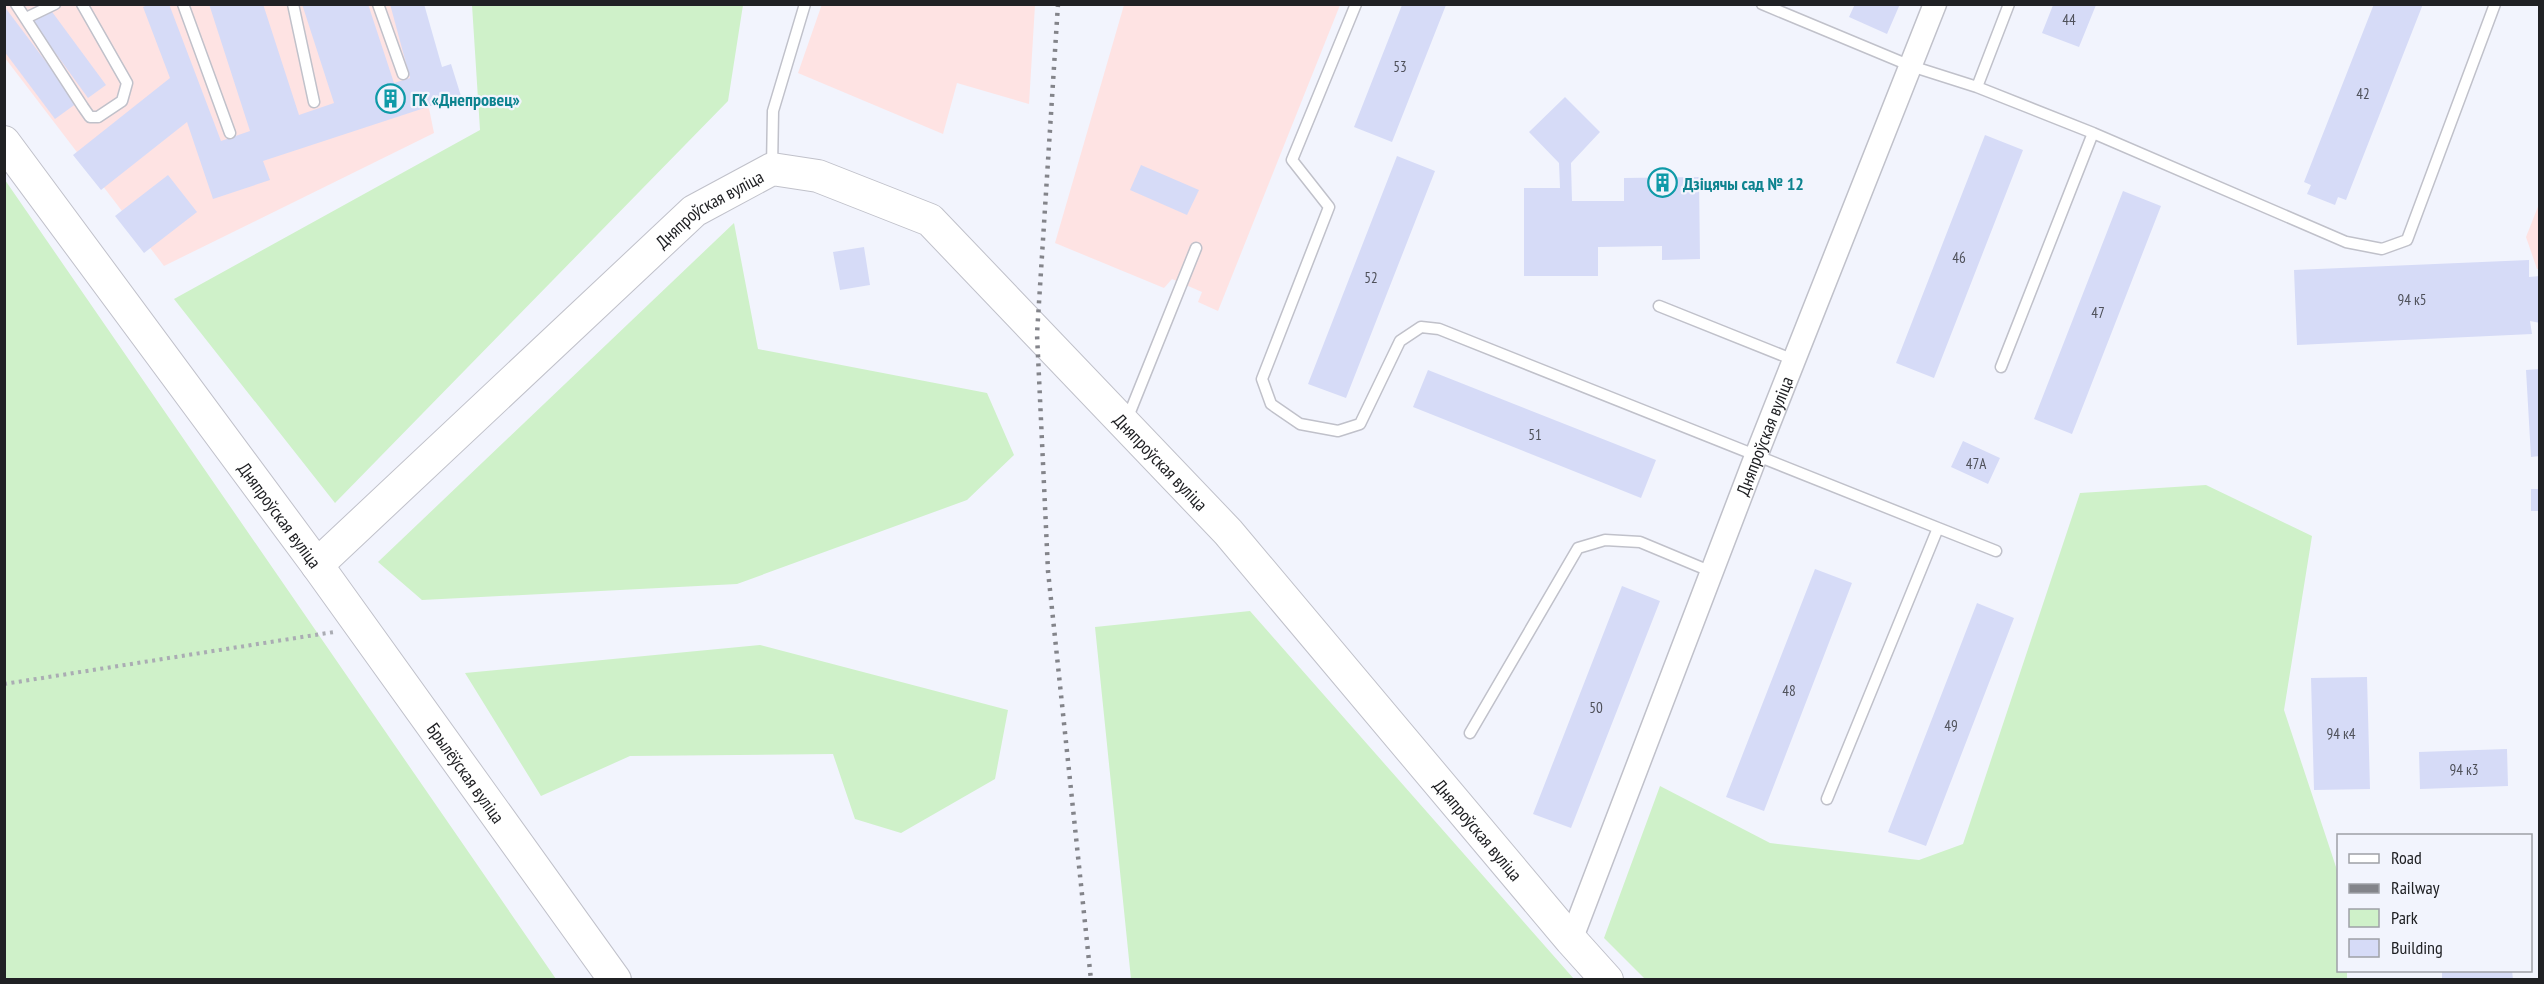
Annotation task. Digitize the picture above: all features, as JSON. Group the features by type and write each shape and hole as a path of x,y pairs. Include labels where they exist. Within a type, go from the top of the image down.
{"street":[{"name":"Дняпроўская вуліца","path":"4,142 317,565 694,211 772,169 818,176 930,220 1228,532 1571,940 1756,456 1935,4"},
{"name":"Брылёўская вуліца","path":"317,565 615,980"},
{"path":"1571,940 1608,980"}],"lane":[{"path":"16,4 90,117 98,117 122,101 127,83 82,4"},
{"path":"26,18 55,4"},
{"path":"183,4 230,133"},
{"path":"293,4 314,102"},
{"path":"378,4 403,74"},
{"path":"772,169 773,111 805,4"},
{"path":"1356,4 1292,160 1329,207 1262,379 1271,404 1300,424 1338,431 1360,424 1400,341 1421,327 1439,329 1996,551"},
{"path":"1762,4 1911,66 1977,87 2093,134 2346,242 2382,249 2407,240 2495,4"},
{"path":"1977,87 2009,4"},
{"path":"2001,367 2093,134"},
{"path":"1125,425 1196,248"},
{"path":"1659,306 1794,360"},
{"path":"1827,799 1938,528"},
{"path":"1470,733 1578,548 1605,540 1640,542 1713,572"}],"path":[{"path":"4,684 361,628"}],"shaded area":[{"path":"822,4 1035,5 1029,104 957,83 943,134 798,73"},
{"path":"5,5 408,5 434,133 164,266 5,58"},
{"path":"1124,5 1340,5 1218,311 1198,302 1202,292 1172,279 1164,288 1055,243"},
{"path":"2539,204 2540,269 2537,269 2526,237"}],"green space":[{"path":"472,5 743,5 728,101 335,503 174,299 480,130"},
{"path":"5,180 556,979 5,979"},
{"path":"734,223 758,349 987,393 1014,455 967,500 737,584 422,600 378,562"},
{"path":"2206,485 2312,536 2284,710 2337,870 2337,972 2347,972 2347,979 1645,979 1604,938 1660,786 1770,843 1919,860 1963,844 2080,493"},
{"path":"1250,611 1574,979 1131,979 1095,627"},
{"path":"760,645 1008,710 995,779 901,833 855,819 833,754 630,756 541,796 465,673"}],"building":[{"name":"ГК «Днепровец»","path":"150,4 169,4 221,141 250,131 209,4 263,4 299,115 334,103 302,4 368,4 394,83 410,78 390,4 424,4 442,67 451,64 461,96 263,161 270,180 213,199 187,122 101,190 73,155 170,78 143,7"},
{"path":"1855,4 1900,4 1887,34 1849,17"},
{"path":"2374,4 2423,4 2346,200 2338,197 2335,205 2307,194 2311,185 2304,182"},
{"path":"1402,5 1446,5 1392,142 1354,127"},
{"path":"2053,5 2096,5 2079,47 2042,33"},
{"path":"4,6 77,103 55,119 4,51"},
{"path":"50,9 106,85 88,98 33,22"},
{"name":"Дзіцячы сад № 12","path":"1565,97 1600,132 1571,163 1572,201 1624,201 1624,178 1699,177 1700,259 1662,260 1662,246 1598,247 1598,276 1524,276 1524,188 1560,188 1559,163 1529,132"},
{"path":"1985,135 2023,150 1934,378 1896,363"},
{"path":"1397,156 1435,171 1346,398 1308,384"},
{"path":"1141,165 1199,190 1187,215 1130,190"},
{"path":"168,175 197,212 144,253 115,216"},
{"path":"2123,191 2161,206 2072,434 2034,419"},
{"path":"864,247 870,285 840,290 833,252"},
{"path":"2529,260 2529,277 2540,276 2540,323 2530,321 2532,334 2297,345 2294,270"},
{"path":"2540,369 2540,456 2531,457 2526,370"},
{"path":"1428,370 1656,460 1641,498 1413,407"},
{"path":"1963,441 2000,458 1988,484 1951,467"},
{"path":"2531,489 2540,489 2540,511 2531,511"},
{"path":"1815,569 1852,583 1764,811 1726,797"},
{"path":"1622,586 1660,601 1571,828 1533,814"},
{"path":"1977,603 2014,618 1926,846 1888,832"},
{"path":"2367,677 2370,789 2314,790 2311,678"},
{"path":"2507,749 2508,786 2420,789 2419,752"},
{"path":"2442,972 2512,972 2513,980 2442,980"}],"railway":[{"path":"1058,4 1037,334 1048,571 1091,980"}],"place":[{"name":"ГК «Днепровец»","path":"391,99"},
{"name":"Дзіцячы сад № 12","path":"1662,183"}]}
